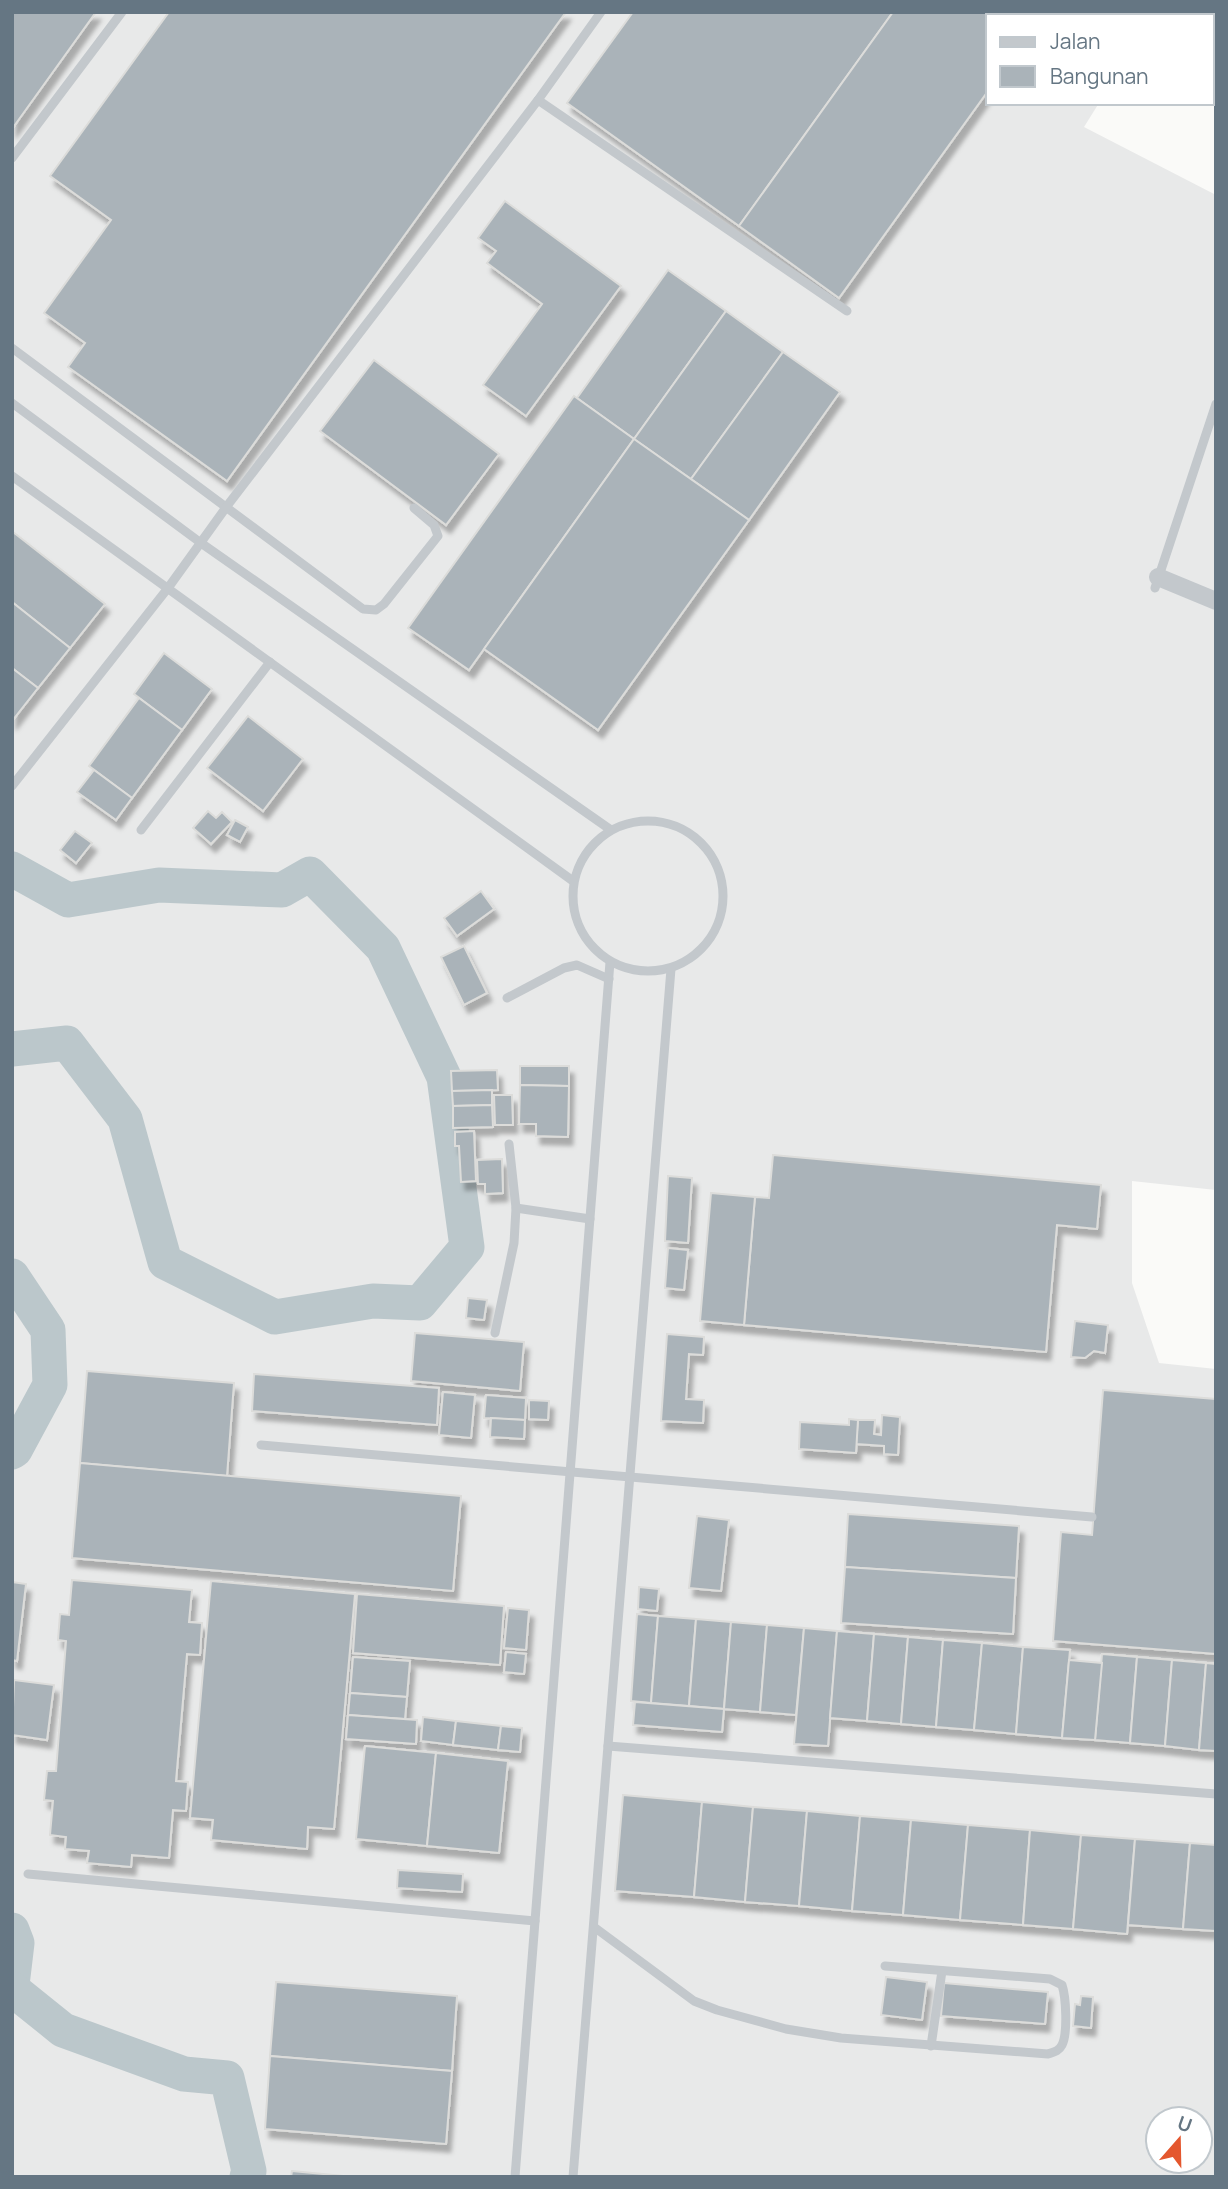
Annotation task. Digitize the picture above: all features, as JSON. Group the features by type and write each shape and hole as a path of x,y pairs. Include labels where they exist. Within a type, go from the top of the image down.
{"street":[{"path":"1157,582 1216,601"}],"lane":[{"path":"12,158 122,12"},
{"path":"12,786 168,588 227,506 538,100 601,12"},
{"path":"538,100 847,311"},
{"path":"12,348 363,609 376,610 384,604 438,536 434,525 414,508"},
{"path":"12,403 201,543 611,830"},
{"path":"1157,582 1216,404"},
{"path":"12,476 573,881"},
{"path":"141,830 270,662"},
{"path":"641,821 672,825 699,841 718,867 724,897 717,928 698,953 671,969 640,972 610,962 587,941 574,912 573,881 587,851 611,830 641,821"},
{"path":"515,2177 610,962"},
{"path":"507,998 564,968 577,965 609,979"},
{"path":"573,2177 671,969"},
{"path":"495,1333 514,1243 516,1208 509,1144"},
{"path":"516,1208 590,1219"},
{"path":"261,1445 1092,1517"},
{"path":"608,1746 1216,1794"},
{"path":"28,1874 535,1921"},
{"path":"594,1927 694,2001 786,2029 841,2038 1048,2054 1056,2052 1063,2043 1066,1996 1062,1985 1050,1979 885,1966"},
{"path":"931,2046 942,1971"}],"shaded area":[{"path":"12,12 1158,12 986,14 986,105 1098,105 1084,127 1216,195 1216,1190 1132,1181 1132,1283 1159,1363 1216,1369 1216,2177 12,2177"}],"building":[{"path":"12,12 96,12 12,129"},
{"path":"169,12 566,12 227,481 68,367 85,343 44,313 111,220 50,176"},
{"path":"633,12 893,12 739,226 567,103"},
{"path":"893,12 1046,12 986,14 986,94 839,298 739,226"},
{"path":"505,201 621,286 526,416 483,385 542,304 487,263 496,251 478,238"},
{"path":"668,270 726,311 634,439 577,398"},
{"path":"726,311 783,352 691,479 634,439"},
{"path":"783,352 840,392 749,520 691,479"},
{"path":"374,360 499,454 446,525 320,431"},
{"path":"574,396 634,439 469,670 408,628"},
{"path":"634,439 749,520 598,730 484,649"},
{"path":"13,532 105,604 70,648 12,602"},
{"path":"12,602 70,648 38,688 12,668"},
{"path":"164,653 212,689 182,730 134,694"},
{"path":"12,668 38,688 12,721"},
{"path":"139,698 182,730 132,798 89,766"},
{"path":"248,716 303,759 263,811 207,768"},
{"path":"94,770 132,798 116,820 77,792"},
{"path":"208,811 216,818 222,812 232,822 211,844 193,828"},
{"path":"235,820 248,827 240,842 227,835"},
{"path":"75,831 92,843 76,863 60,850"},
{"path":"481,891 494,909 457,936 444,918"},
{"path":"464,946 487,993 464,1005 441,957"},
{"path":"520,1066 569,1066 569,1086 520,1085"},
{"path":"497,1070 498,1090 452,1091 451,1071"},
{"path":"520,1085 569,1086 568,1137 536,1136 536,1124 519,1124"},
{"path":"492,1090 492,1105 453,1106 452,1091"},
{"path":"494,1095 512,1095 513,1125 495,1125"},
{"path":"492,1105 493,1127 453,1128 453,1106"},
{"path":"474,1131 476,1181 461,1182 459,1146 455,1146 455,1132"},
{"path":"773,1155 1101,1185 1097,1229 1057,1225 1046,1352 744,1325 755,1197 769,1198"},
{"path":"502,1159 503,1193 485,1194 485,1184 478,1184 477,1160"},
{"path":"668,1176 692,1178 688,1243 665,1241"},
{"path":"711,1193 755,1197 744,1325 700,1321"},
{"path":"668,1248 688,1250 684,1290 665,1288"},
{"path":"468,1298 487,1300 484,1320 466,1318"},
{"path":"1075,1321 1108,1325 1105,1353 1094,1351 1085,1358 1071,1357"},
{"path":"415,1333 524,1342 520,1391 411,1381"},
{"path":"667,1334 704,1337 703,1355 689,1354 686,1399 704,1400 703,1423 661,1421"},
{"path":"87,1371 234,1383 227,1476 80,1463"},
{"path":"254,1374 439,1388 437,1425 252,1411"},
{"path":"1103,1390 1216,1399 1216,1654 1053,1641 1061,1532 1092,1535"},
{"path":"443,1392 475,1395 471,1438 439,1435"},
{"path":"486,1395 526,1398 525,1420 484,1418"},
{"path":"529,1400 549,1401 548,1420 529,1419"},
{"path":"882,1415 900,1417 898,1455 884,1454 884,1446 856,1444 858,1420 875,1420 874,1434 881,1435"},
{"path":"491,1418 525,1420 524,1439 490,1437"},
{"path":"849,1419 858,1420 856,1453 799,1449 800,1422 849,1425"},
{"path":"80,1463 461,1496 453,1591 72,1558"},
{"path":"848,1514 1019,1526 1016,1578 845,1567"},
{"path":"697,1516 729,1520 721,1591 689,1588"},
{"path":"845,1567 1016,1578 1013,1634 841,1623"},
{"path":"72,1580 192,1590 189,1622 202,1623 200,1655 187,1654 176,1781 188,1782 186,1811 173,1810 169,1858 132,1855 131,1867 87,1863 89,1851 65,1849 66,1837 50,1835 53,1801 44,1800 47,1771 56,1771 66,1641 58,1640 60,1614 69,1615"},
{"path":"211,1581 355,1594 334,1829 308,1827 307,1849 211,1840 213,1820 190,1818"},
{"path":"12,1582 26,1584 17,1661 12,1660"},
{"path":"639,1587 659,1589 657,1611 638,1609"},
{"path":"357,1594 504,1606 500,1665 353,1653"},
{"path":"508,1608 529,1610 526,1650 504,1648"},
{"path":"637,1614 658,1616 651,1703 631,1701"},
{"path":"658,1616 696,1619 689,1706 651,1703"},
{"path":"696,1619 731,1622 724,1709 689,1706"},
{"path":"731,1622 767,1625 760,1712 724,1709"},
{"path":"767,1625 804,1628 796,1715 760,1712"},
{"path":"804,1628 837,1631 828,1746 794,1744"},
{"path":"837,1631 874,1634 867,1721 830,1718"},
{"path":"874,1634 908,1637 901,1724 867,1721"},
{"path":"908,1637 943,1640 936,1727 901,1724"},
{"path":"943,1640 982,1643 974,1730 936,1727"},
{"path":"982,1643 1023,1647 1016,1734 974,1730"},
{"path":"1023,1647 1070,1650 1062,1738 1016,1734"},
{"path":"506,1652 526,1654 524,1674 504,1672"},
{"path":"1102,1654 1137,1657 1130,1743 1095,1740"},
{"path":"353,1657 410,1661 407,1697 350,1693"},
{"path":"1137,1657 1172,1660 1165,1746 1130,1743"},
{"path":"1069,1660 1102,1663 1095,1740 1062,1738"},
{"path":"1172,1660 1206,1663 1199,1750 1165,1746"},
{"path":"1206,1663 1216,1664 1216,1751 1199,1750"},
{"path":"14,1680 54,1685 47,1740 12,1735"},
{"path":"350,1693 407,1697 405,1719 348,1715"},
{"path":"635,1702 724,1709 722,1732 633,1725"},
{"path":"348,1715 417,1720 416,1744 346,1739"},
{"path":"423,1717 456,1721 453,1745 421,1741"},
{"path":"456,1721 501,1726 498,1750 453,1745"},
{"path":"501,1726 522,1728 520,1752 498,1750"},
{"path":"365,1746 436,1753 427,1846 356,1839"},
{"path":"436,1753 508,1761 499,1853 427,1846"},
{"path":"623,1795 702,1802 694,1897 615,1891"},
{"path":"702,1802 753,1807 745,1902 694,1897"},
{"path":"753,1807 807,1811 799,1906 745,1902"},
{"path":"807,1811 860,1816 852,1911 799,1906"},
{"path":"860,1816 911,1820 903,1915 852,1911"},
{"path":"911,1820 968,1825 960,1920 903,1915"},
{"path":"968,1825 1030,1830 1023,1925 960,1920"},
{"path":"1030,1830 1081,1835 1073,1929 1023,1925"},
{"path":"1081,1835 1135,1839 1127,1934 1073,1929"},
{"path":"1135,1839 1190,1843 1183,1929 1128,1925"},
{"path":"1190,1843 1216,1845 1216,1931 1183,1929"},
{"path":"398,1870 463,1874 462,1892 397,1888"},
{"path":"886,1977 927,1982 922,2020 881,2015"},
{"path":"276,1982 457,1996 452,2071 270,2056"},
{"path":"944,1983 1048,1992 1045,2024 941,2016"},
{"path":"1081,1996 1093,1997 1091,2028 1073,2026 1075,2004 1080,2005"},
{"path":"270,2056 452,2071 446,2144 265,2129"},
{"path":"292,2171 354,2177 291,2177"}],"waterway":[{"path":"12,869 68,900 159,885 282,890 310,874 383,948 444,1077 467,1247 420,1303 373,1301 275,1317 165,1262 125,1119 67,1043 12,1049"},
{"path":"12,1276 48,1330 50,1385 12,1452"},
{"path":"12,1930 17,1943 12,1985"},
{"path":"12,1989 63,2030 184,2074 227,2078 249,2171 247,2177"}]}
